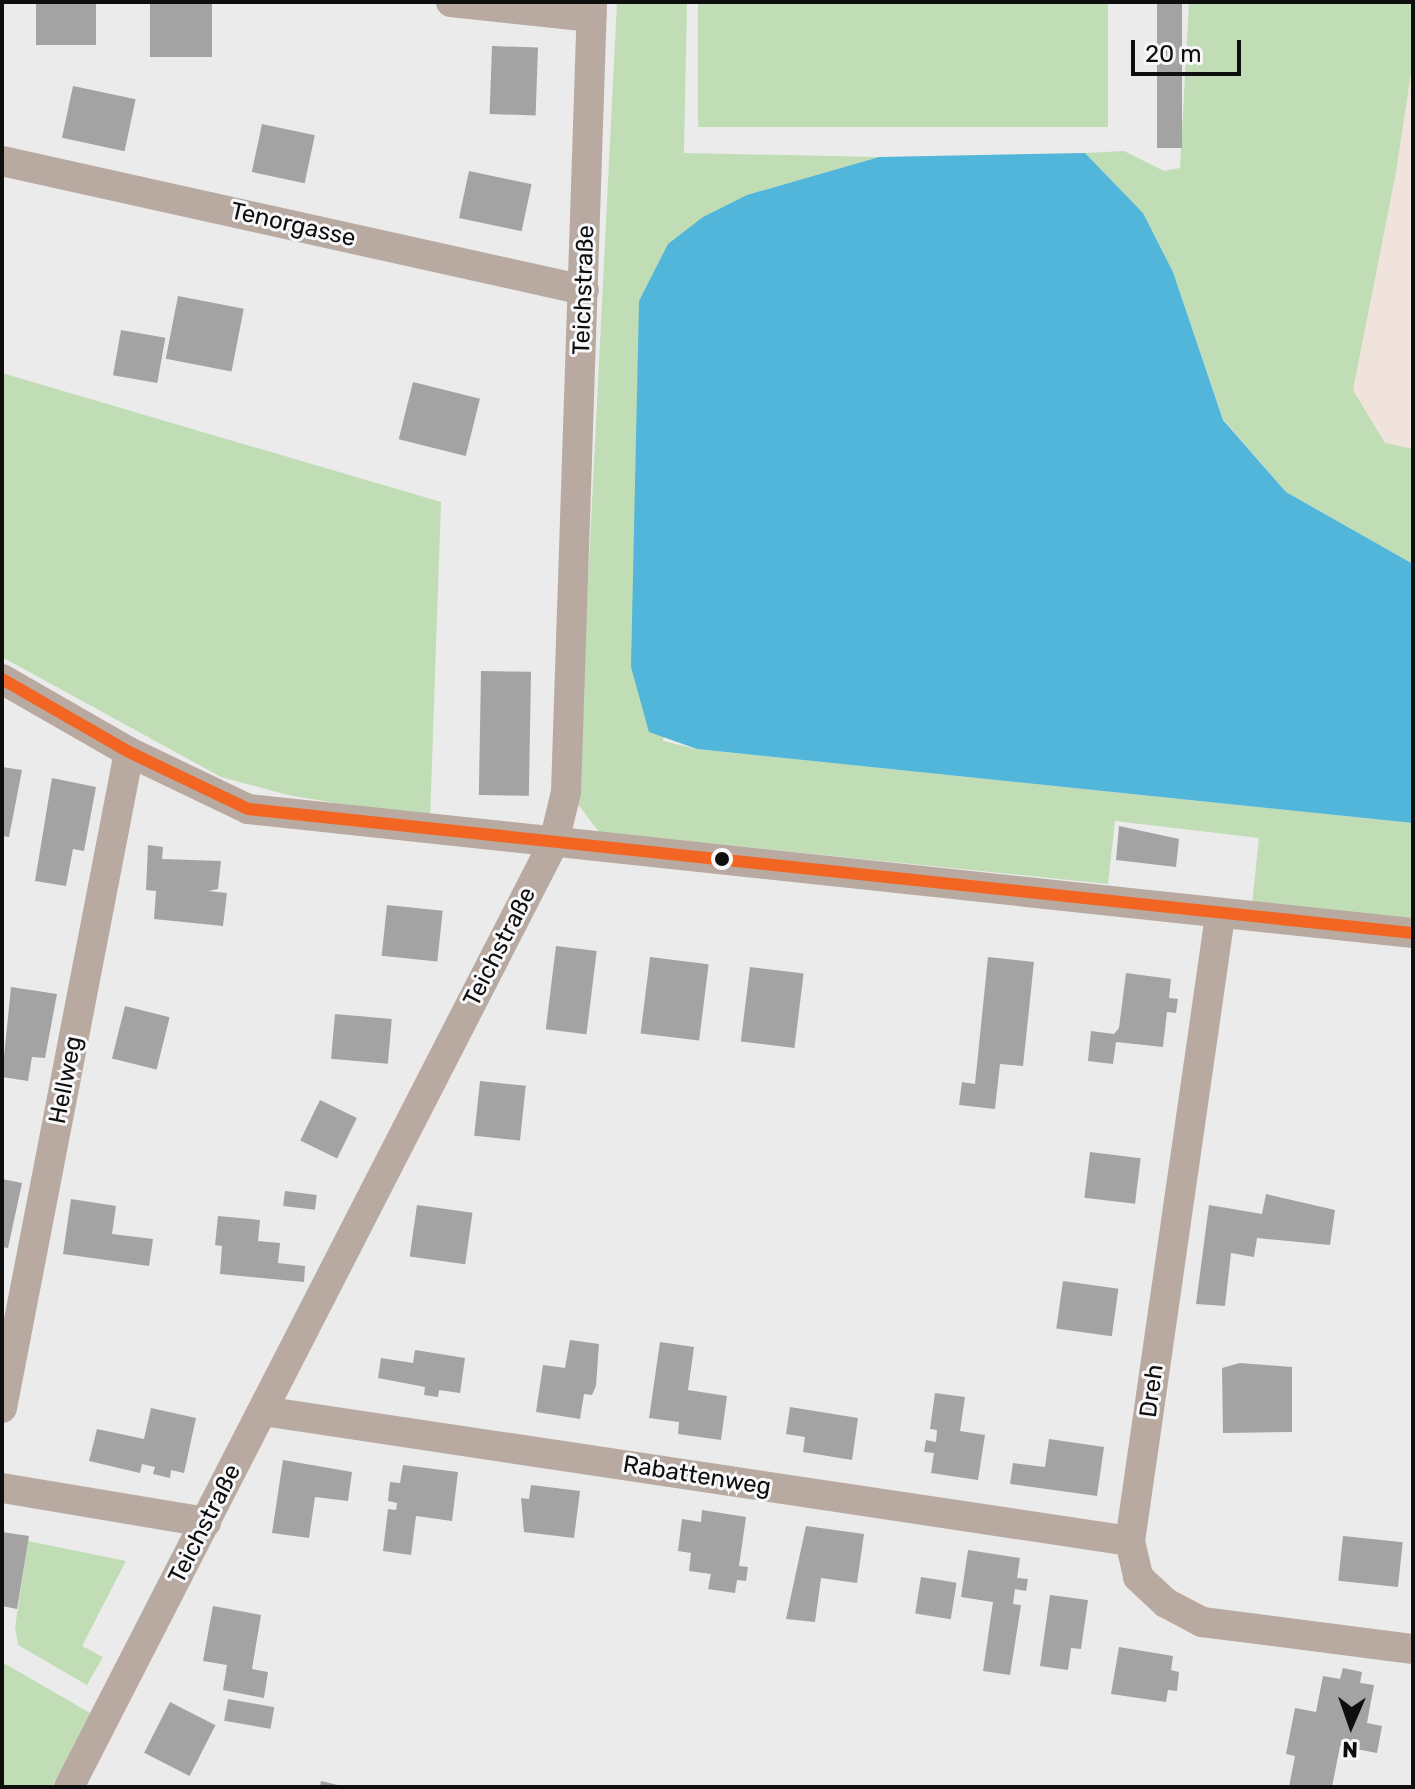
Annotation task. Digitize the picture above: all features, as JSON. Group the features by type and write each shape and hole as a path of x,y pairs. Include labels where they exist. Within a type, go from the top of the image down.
{"street":[{"name":"Teichstraße","path":"73,1785 554,842 566,792 591,10 451,2"},
{"name":"Tenorgasse","path":"2,161 584,290"},
{"path":"2,679 129,752 248,809 1220,916 1413,933"},
{"name":"Hellweg","path":"2,1408 129,752"},
{"name":"Dreh","path":"1220,916 1130,1541 1138,1577 1166,1603 1202,1622 1413,1649"},
{"name":"Rabattenweg","path":"263,1411 1130,1541"},
{"path":"2,1488 206,1522"}],"shaded area":[{"path":"1413,59 1413,449 1385,443 1353,390"}],"green space":[{"path":"617,2 687,2 684,153 879,157 747,195 663,741 697,749 1413,823 1413,920 1252,905 1259,838 1115,821 1108,884 599,832 577,803"},
{"path":"698,2 1108,2 1108,127 698,127"},
{"path":"1189,2 1413,2 1413,59 1396,172 1353,390 1385,443 1413,449 1413,564 1286,492 1223,419 1173,272 1143,213 1085,153 1124,151 1164,171 1180,168"},
{"path":"2,373 441,502 430,819 288,795 221,777 2,657"},
{"path":"28,1541 126,1561 82,1646 103,1657 87,1685 18,1645 15,1627"},
{"path":"2,1662 90,1713 52,1787 2,1787"}],"water":[{"path":"1085,153 1143,213 1173,272 1223,420 1286,492 1413,564 1413,823 697,749 649,732 631,667 639,301 668,244 703,217 747,195 879,157"}],"building":[{"path":"36,2 96,2 96,45 36,45"},
{"path":"150,2 212,2 212,57 150,57"},
{"path":"1157,2 1182,2 1182,148 1157,148"},
{"path":"492,46 538,48 536,116 490,114"},
{"path":"73,86 136,99 125,151 62,138"},
{"path":"262,124 315,135 305,183 252,172"},
{"path":"469,171 532,184 522,231 459,218"},
{"path":"178,296 244,309 232,372 166,359"},
{"path":"121,330 165,338 157,383 113,375"},
{"path":"413,382 480,399 466,456 399,439"},
{"path":"481,671 531,672 529,796 479,795"},
{"path":"2,767 22,770 9,837 2,836"},
{"path":"52,778 96,787 84,851 73,849 66,886 35,881"},
{"path":"1119,826 1179,839 1176,867 1116,860"},
{"path":"148,845 163,847 162,859 221,861 218,889 208,891 227,893 223,926 154,919 156,891 146,890"},
{"path":"387,905 443,911 437,962 382,956"},
{"path":"556,946 597,951 586,1034 546,1029"},
{"path":"650,957 709,964 699,1041 641,1033"},
{"path":"988,957 1034,962 1023,1066 1000,1064 995,1109 959,1105 962,1082 975,1084"},
{"path":"750,967 804,974 794,1048 741,1041"},
{"path":"1126,973 1171,979 1169,998 1178,999 1176,1013 1167,1012 1163,1047 1116,1042 1113,1064 1088,1061 1091,1031 1114,1034 1119,1028"},
{"path":"11,987 57,994 45,1058 32,1057 28,1081 2,1077"},
{"path":"125,1006 170,1017 157,1070 112,1058"},
{"path":"335,1014 392,1019 388,1064 331,1059"},
{"path":"480,1081 526,1086 520,1141 474,1136"},
{"path":"320,1100 357,1118 337,1158 300,1140"},
{"path":"1090,1152 1141,1158 1135,1204 1084,1198"},
{"path":"2,1179 22,1183 8,1248 2,1247"},
{"path":"285,1191 317,1195 315,1210 283,1206"},
{"path":"1266,1194 1335,1210 1330,1245 1257,1238 1254,1257 1231,1253 1225,1306 1196,1304 1209,1205 1262,1214"},
{"path":"71,1199 116,1206 112,1234 153,1239 149,1266 63,1254"},
{"path":"417,1205 472,1213 465,1264 410,1256"},
{"path":"218,1216 260,1220 258,1241 280,1243 278,1263 305,1266 304,1282 220,1274 222,1246 215,1245"},
{"path":"1063,1281 1118,1289 1112,1336 1056,1329"},
{"path":"570,1340 599,1344 596,1386 592,1395 584,1394 580,1419 536,1412 543,1365 565,1368"},
{"path":"660,1342 694,1347 688,1390 727,1396 721,1440 678,1434 679,1422 649,1418"},
{"path":"415,1350 465,1358 460,1393 439,1390 438,1397 424,1395 425,1387 378,1378 381,1358 413,1363"},
{"path":"1240,1363 1292,1367 1292,1432 1223,1433 1222,1368"},
{"path":"935,1393 965,1397 960,1431 985,1435 978,1480 931,1473 934,1453 924,1452 926,1440 936,1442 937,1430 930,1429"},
{"path":"790,1407 858,1418 852,1460 803,1452 805,1437 786,1434"},
{"path":"151,1408 196,1418 184,1473 171,1470 170,1478 153,1474 155,1467 142,1464 140,1473 89,1461 97,1429 144,1439"},
{"path":"1049,1439 1104,1447 1097,1496 1010,1484 1013,1463 1045,1467"},
{"path":"283,1460 352,1472 348,1501 315,1497 309,1538 272,1533"},
{"path":"403,1465 458,1472 452,1521 416,1516 411,1555 383,1551 388,1509 396,1510 397,1503 388,1501 390,1482 400,1483"},
{"path":"531,1485 580,1491 574,1538 524,1532 521,1498 529,1499"},
{"path":"702,1510 746,1517 739,1566 748,1567 746,1581 737,1580 735,1593 708,1589 711,1574 689,1571 691,1553 678,1551 682,1519 701,1522"},
{"path":"806,1526 864,1534 857,1583 821,1578 815,1622 786,1619"},
{"path":"2,1532 29,1536 17,1609 2,1606"},
{"path":"1343,1536 1403,1542 1398,1587 1338,1581"},
{"path":"968,1550 1020,1558 1017,1578 1028,1579 1026,1591 1015,1589 1013,1604 1021,1605 1010,1675 983,1671 993,1602 961,1597"},
{"path":"921,1577 957,1583 951,1619 915,1614"},
{"path":"1050,1595 1088,1600 1081,1649 1071,1648 1068,1670 1040,1666"},
{"path":"213,1606 261,1615 252,1669 268,1672 264,1698 223,1690 227,1665 203,1661"},
{"path":"1119,1647 1173,1656 1171,1670 1179,1672 1177,1691 1168,1690 1166,1702 1111,1694"},
{"path":"1343,1668 1362,1672 1360,1683 1374,1685 1367,1723 1382,1726 1377,1753 1340,1746 1332,1787 1289,1787 1295,1756 1286,1754 1295,1708 1316,1712 1323,1676 1340,1679"},
{"path":"228,1699 274,1707 270,1729 224,1721"},
{"path":"170,1702 215,1725 190,1776 144,1753"},
{"path":"321,1781 342,1786 342,1787 320,1787"}],"transit line":[{"path":"2,679 129,752 248,809 1413,933"}]}
